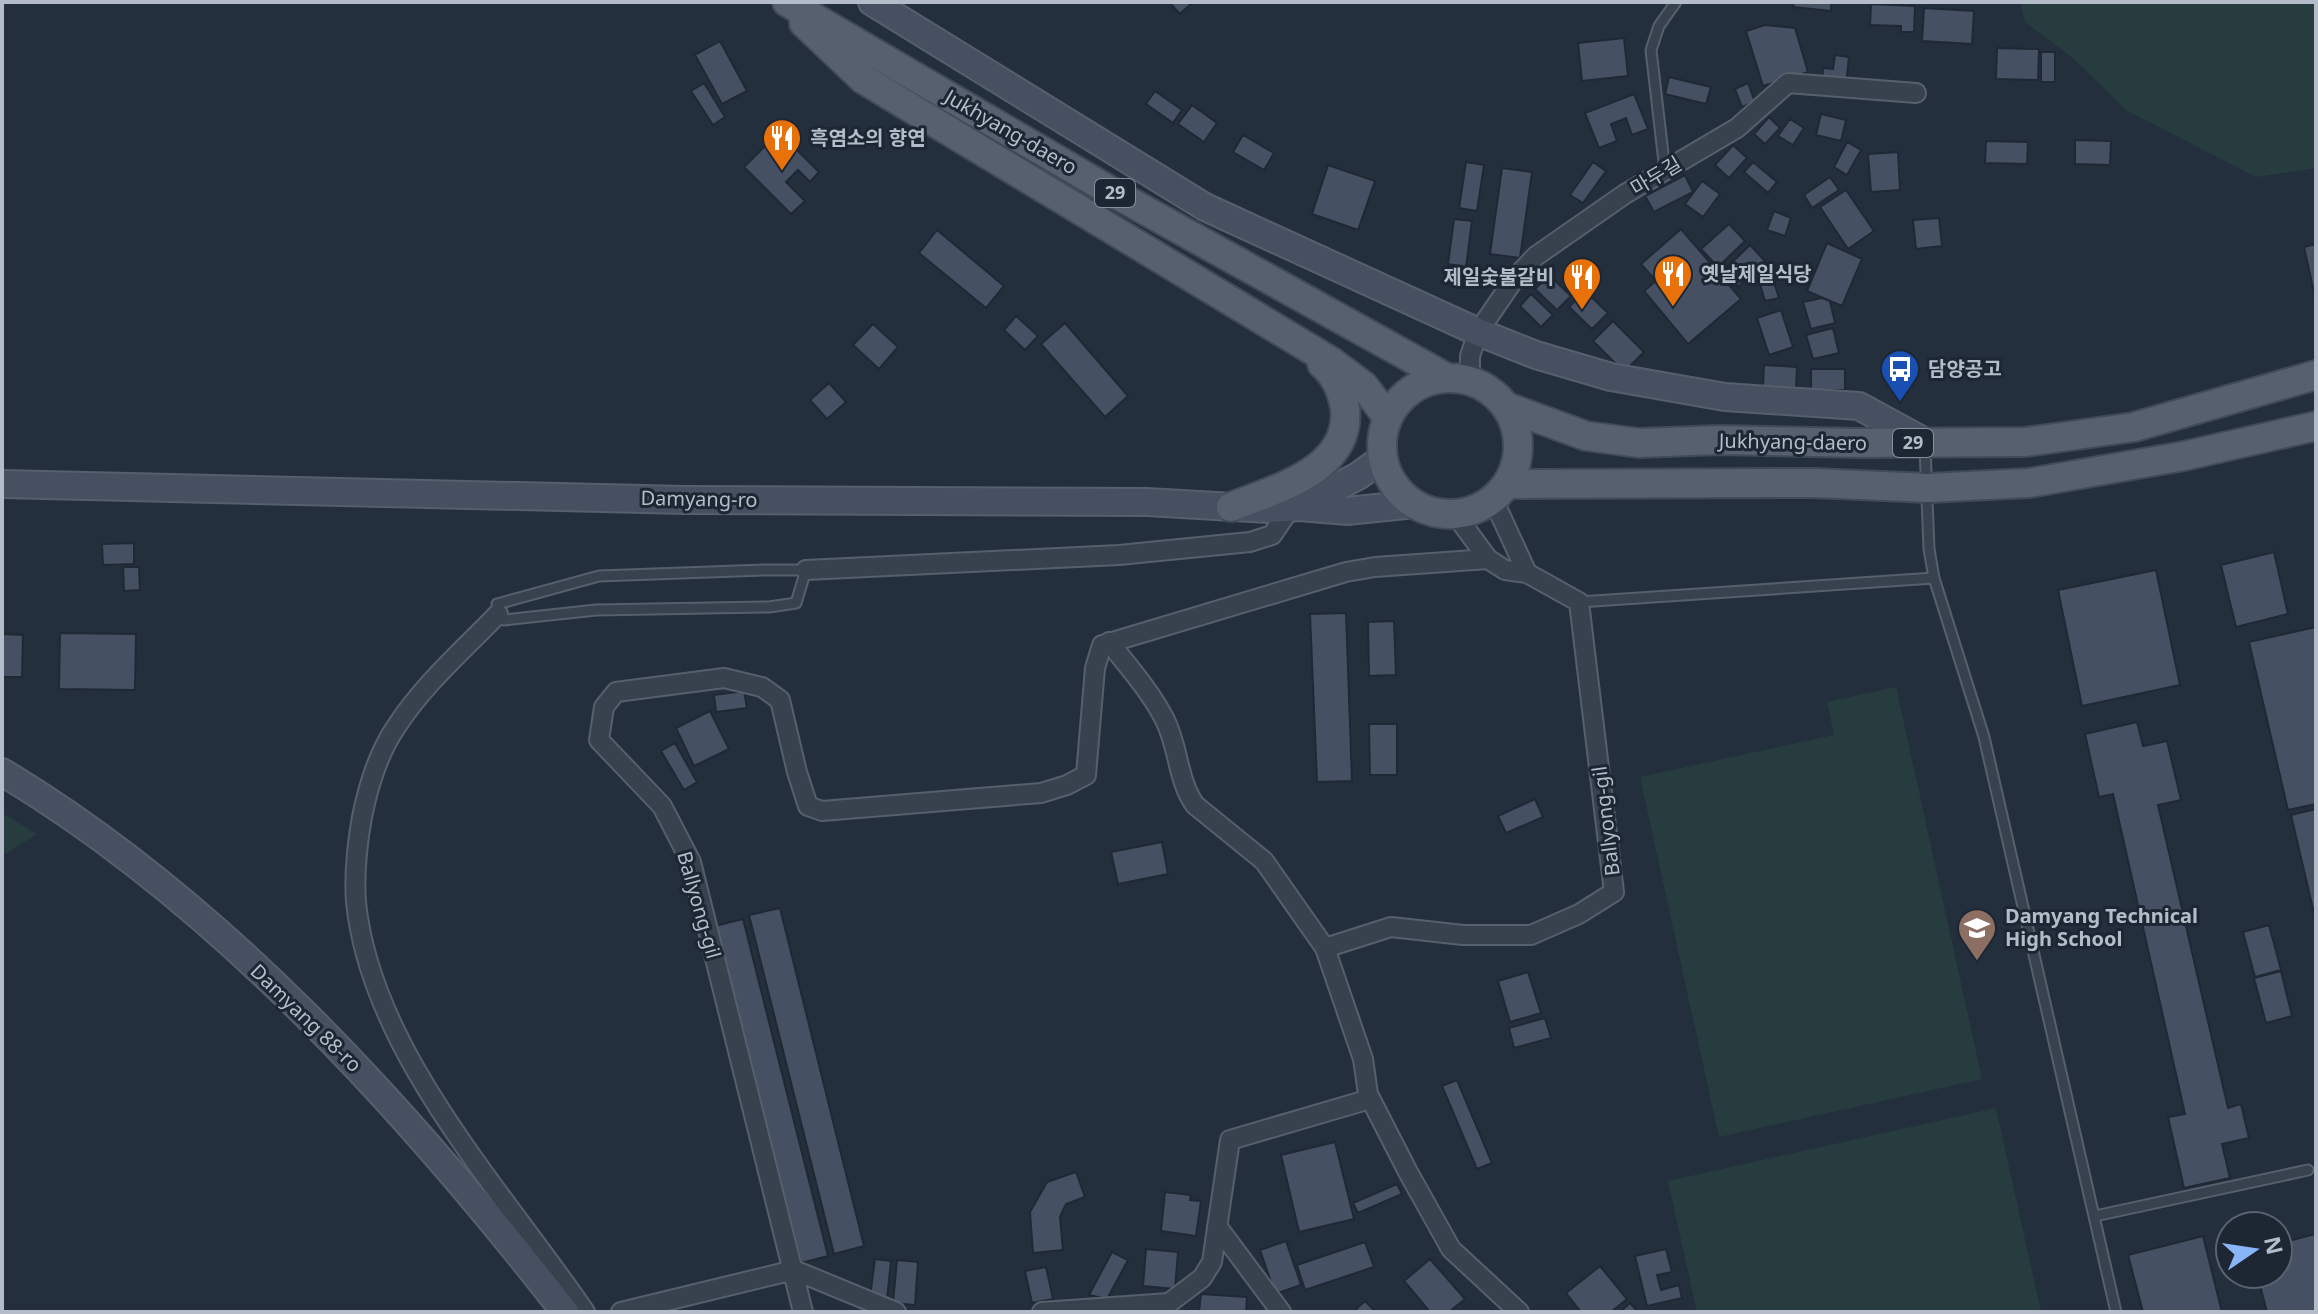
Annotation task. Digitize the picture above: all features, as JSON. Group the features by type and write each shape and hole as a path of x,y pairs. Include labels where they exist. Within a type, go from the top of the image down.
{"main road":[{"name":"Jukhyang-daero","path":"786,2 825,45 863,79 1289,334 1364,386 1388,418"},
{"name":"Jukhyang-daero","path":"786,2 1114,193 1458,379"},
{"path":"872,2 1205,207 1478,332 1536,355 1611,377 1725,397 1859,406 1925,442"},
{"path":"1231,507 1309,472 1326,461 1341,441 1345,413 1339,387 1331,372 1289,334"},
{"name":"Jukhyang-daero","path":"1507,407 1586,436 1639,443 1719,440 2025,442 2134,427 2316,375"},
{"path":"1458,379 1491,391 1507,407 1515,425 1518,446 1516,465 1500,491 1475,510 1455,514 1434,512 1415,504 1400,492 1389,476 1383,458 1383,438 1388,418 1402,397 1423,383 1458,379"},
{"name":"Jukhyang-daero","path":"1500,491 1814,483 1928,488 2029,483 2078,476 2316,426"},
{"name":"Damyang-ro","path":"2,484 685,500 1147,502 1268,509 1295,507 1358,476 1383,458"},
{"path":"1295,507 1347,511 1415,504"},
{"name":"Damyang 88-ro","path":"2,772 70,816 160,883 309,1017 441,1160 565,1312"}],"street":[{"name":"마두길","path":"1458,379 1478,332 1515,278 1536,256 1625,194 1737,128 1788,83 1916,93"},
{"path":"1500,491 1527,573"},
{"path":"806,570 1119,555 1250,542 1272,535 1295,507"},
{"path":"1455,514 1488,559 1505,570 1527,573 1579,602"},
{"path":"1488,559 1346,572 1109,642 1164,717 1177,747 1188,796 1264,861 1325,948 1363,1059 1370,1099 1451,1249 1519,1312"},
{"name":"Ballyong-gil","path":"1325,948 1391,927 1463,935 1531,935 1579,914 1614,892 1579,602"},
{"path":"498,614 423,691 394,728 367,791 357,846 356,902 369,965 413,1065 460,1138 585,1312"},
{"name":"Ballyong-gil","path":"803,1312 691,862 662,806 599,740 604,707 616,692 724,678 762,687 780,700 808,806 822,811 1041,793 1086,775 1095,668 1102,645 1109,642"},
{"path":"1042,1312 1169,1303 1202,1278 1212,1262 1230,1140 1370,1099"},
{"path":"1217,1226 1281,1312"},
{"path":"621,1312 794,1270 896,1312"}],"lane":[{"path":"1665,171 1651,50 1659,26 1676,2"},
{"path":"1925,442 1929,549 1934,578 1984,737 2116,1312"},
{"path":"806,570 796,603 769,607 596,610 504,620 498,614 497,604 599,576 806,570"},
{"path":"1579,602 1934,578"},
{"path":"2095,1216 2308,1170"}],"green space":[{"path":"2020,2 2316,2 2316,168 2256,177 2126,110 2074,59 2025,22"},
{"path":"1896,687 1982,1079 1719,1137 1640,777 1834,735 1827,702"},
{"path":"2,813 37,834 2,856"},
{"path":"1996,1108 2041,1312 1697,1312 1668,1181"}],"building":[{"path":"1169,2 1193,2 1180,14"},
{"path":"1794,2 1831,2 1831,11 1793,7"},
{"path":"1871,4 1915,6 1914,32 1901,32 1901,26 1870,25"},
{"path":"1924,8 1974,11 1972,44 1922,41"},
{"path":"1765,25 1795,28 1808,72 1763,86 1746,31"},
{"path":"1624,38 1628,76 1582,81 1578,43"},
{"path":"720,41 747,91 722,104 695,55"},
{"path":"1997,48 2039,49 2038,80 1996,79"},
{"path":"2041,52 2055,52 2055,82 2041,82"},
{"path":"1835,55 1849,57 1846,84 1822,82 1823,68 1833,69"},
{"path":"1669,77 1711,87 1706,104 1665,94"},
{"path":"704,83 725,117 713,125 691,91"},
{"path":"1748,83 1755,102 1742,107 1735,89"},
{"path":"1155,91 1182,110 1173,123 1146,104"},
{"path":"1634,94 1648,129 1632,135 1626,118 1611,124 1617,141 1599,148 1585,113"},
{"path":"1192,105 1217,123 1204,142 1178,124"},
{"path":"1821,114 1846,120 1841,141 1816,135"},
{"path":"1769,117 1780,128 1765,144 1754,134"},
{"path":"1790,119 1804,128 1793,145 1778,136"},
{"path":"779,132 819,172 810,182 798,170 786,182 805,201 791,214 744,167"},
{"path":"1243,135 1274,153 1264,170 1233,152"},
{"path":"2075,140 2111,141 2110,165 2075,164"},
{"path":"1986,141 2028,142 2027,164 1985,163"},
{"path":"1847,142 1861,150 1847,175 1834,167"},
{"path":"1733,145 1747,158 1729,178 1715,165"},
{"path":"1898,152 1900,190 1871,192 1868,154"},
{"path":"1466,162 1484,165 1477,211 1459,208"},
{"path":"1593,162 1606,171 1583,203 1570,195"},
{"path":"1753,162 1777,182 1768,193 1744,172"},
{"path":"1328,165 1375,181 1358,230 1312,214"},
{"path":"1502,168 1532,172 1520,258 1490,254"},
{"path":"1685,175 1693,192 1654,212 1645,196"},
{"path":"1830,177 1839,190 1812,208 1804,195"},
{"path":"1702,181 1720,194 1703,217 1685,204"},
{"path":"1846,190 1874,231 1848,249 1820,207"},
{"path":"1774,211 1791,218 1785,236 1767,230"},
{"path":"1939,218 1942,246 1916,249 1913,220"},
{"path":"1454,219 1472,221 1466,267 1448,264"},
{"path":"1729,224 1745,241 1718,267 1701,249"},
{"path":"1681,229 1741,299 1688,344 1644,291 1656,281 1641,264"},
{"path":"937,230 1004,286 986,308 919,253"},
{"path":"1827,243 1862,259 1842,306 1807,291"},
{"path":"2316,244 2316,302 2304,247"},
{"path":"1750,245 1765,261 1738,287 1723,271"},
{"path":"1770,270 1779,298 1765,301 1757,274"},
{"path":"1549,275 1571,296 1557,310 1535,289"},
{"path":"1585,291 1608,313 1592,329 1569,307"},
{"path":"1531,294 1553,315 1541,327 1520,306"},
{"path":"1822,298 1830,301 1835,323 1811,329 1803,302"},
{"path":"1781,310 1793,347 1769,355 1757,318"},
{"path":"1016,316 1038,336 1025,350 1004,330"},
{"path":"1613,321 1644,352 1624,372 1593,341"},
{"path":"1065,323 1128,396 1105,417 1041,344"},
{"path":"873,324 898,347 879,369 853,345"},
{"path":"1833,328 1839,353 1813,359 1806,335"},
{"path":"1764,365 1797,367 1796,388 1763,386"},
{"path":"1811,369 1845,369 1845,390 1811,390"},
{"path":"829,383 846,402 827,419 810,400"},
{"path":"134,543 134,564 103,565 102,544"},
{"path":"2274,552 2288,614 2236,627 2221,565"},
{"path":"123,567 139,567 140,590 124,591"},
{"path":"2156,570 2180,685 2082,706 2058,590"},
{"path":"1346,613 1352,781 1317,782 1310,614"},
{"path":"1394,621 1396,675 1369,676 1368,622"},
{"path":"2316,627 2316,804 2288,810 2249,642"},
{"path":"60,633 136,634 135,690 59,689"},
{"path":"2,634 23,635 22,677 2,677"},
{"path":"744,691 747,708 716,712 714,695"},
{"path":"710,711 729,749 694,766 676,728"},
{"path":"2137,722 2143,746 2167,741 2181,800 2158,805 2228,1108 2241,1104 2249,1138 2222,1144 2230,1178 2184,1188 2168,1117 2185,1114 2113,794 2099,797 2085,734"},
{"path":"1369,724 1397,724 1397,775 1370,775"},
{"path":"675,743 697,782 684,790 661,751"},
{"path":"1535,799 1543,817 1506,833 1498,816"},
{"path":"2316,809 2316,922 2291,815"},
{"path":"1162,842 1168,874 1118,884 1111,852"},
{"path":"780,908 864,1246 834,1254 749,915"},
{"path":"743,919 828,1256 801,1263 715,926"},
{"path":"2269,925 2281,970 2255,977 2243,932"},
{"path":"2281,971 2292,1016 2266,1023 2254,978"},
{"path":"1528,972 1541,1013 1510,1022 1498,981"},
{"path":"1545,1018 1551,1038 1514,1048 1509,1028"},
{"path":"1457,1080 1492,1163 1477,1169 1442,1086"},
{"path":"1335,1142 1354,1219 1299,1232 1281,1155"},
{"path":"1076,1172 1085,1197 1066,1204 1060,1217 1063,1250 1033,1253 1030,1212 1047,1182"},
{"path":"1397,1184 1402,1194 1358,1213 1353,1203"},
{"path":"1165,1192 1191,1195 1190,1200 1201,1201 1196,1236 1161,1231"},
{"path":"2315,1234 2316,1312 2267,1312 2261,1290 2294,1290 2294,1240"},
{"path":"2203,1236 2214,1290 2222,1312 2143,1312 2128,1255"},
{"path":"1286,1241 1301,1285 1275,1294 1260,1250"},
{"path":"1365,1242 1374,1267 1305,1290 1297,1265"},
{"path":"1146,1249 1178,1252 1175,1289 1143,1286"},
{"path":"1666,1249 1672,1272 1657,1275 1661,1290 1679,1285 1682,1298 1647,1306 1635,1256"},
{"path":"1112,1252 1128,1260 1107,1299 1089,1295"},
{"path":"875,1259 891,1261 887,1299 870,1297"},
{"path":"1430,1259 1465,1299 1449,1312 1430,1312 1404,1281"},
{"path":"897,1260 918,1262 915,1305 893,1303"},
{"path":"1600,1266 1627,1299 1611,1312 1581,1312 1566,1293"},
{"path":"1046,1267 1053,1299 1032,1303 1025,1271"},
{"path":"1201,1294 1247,1297 1246,1312 1199,1312"},
{"path":"1365,1301 1376,1312 1353,1312"},
{"path":"1630,1303 1638,1312 1620,1312"}],"place":[{"name":"흑염소의 향연","path":"782,172"},
{"name":"옛날제일식당","path":"1673,308"},
{"name":"제일숯불갈비","path":"1582,311"},
{"name":"담양공고","path":"1900,403"},
{"name":"Damyang Technical High School","path":"1977,962"}]}
